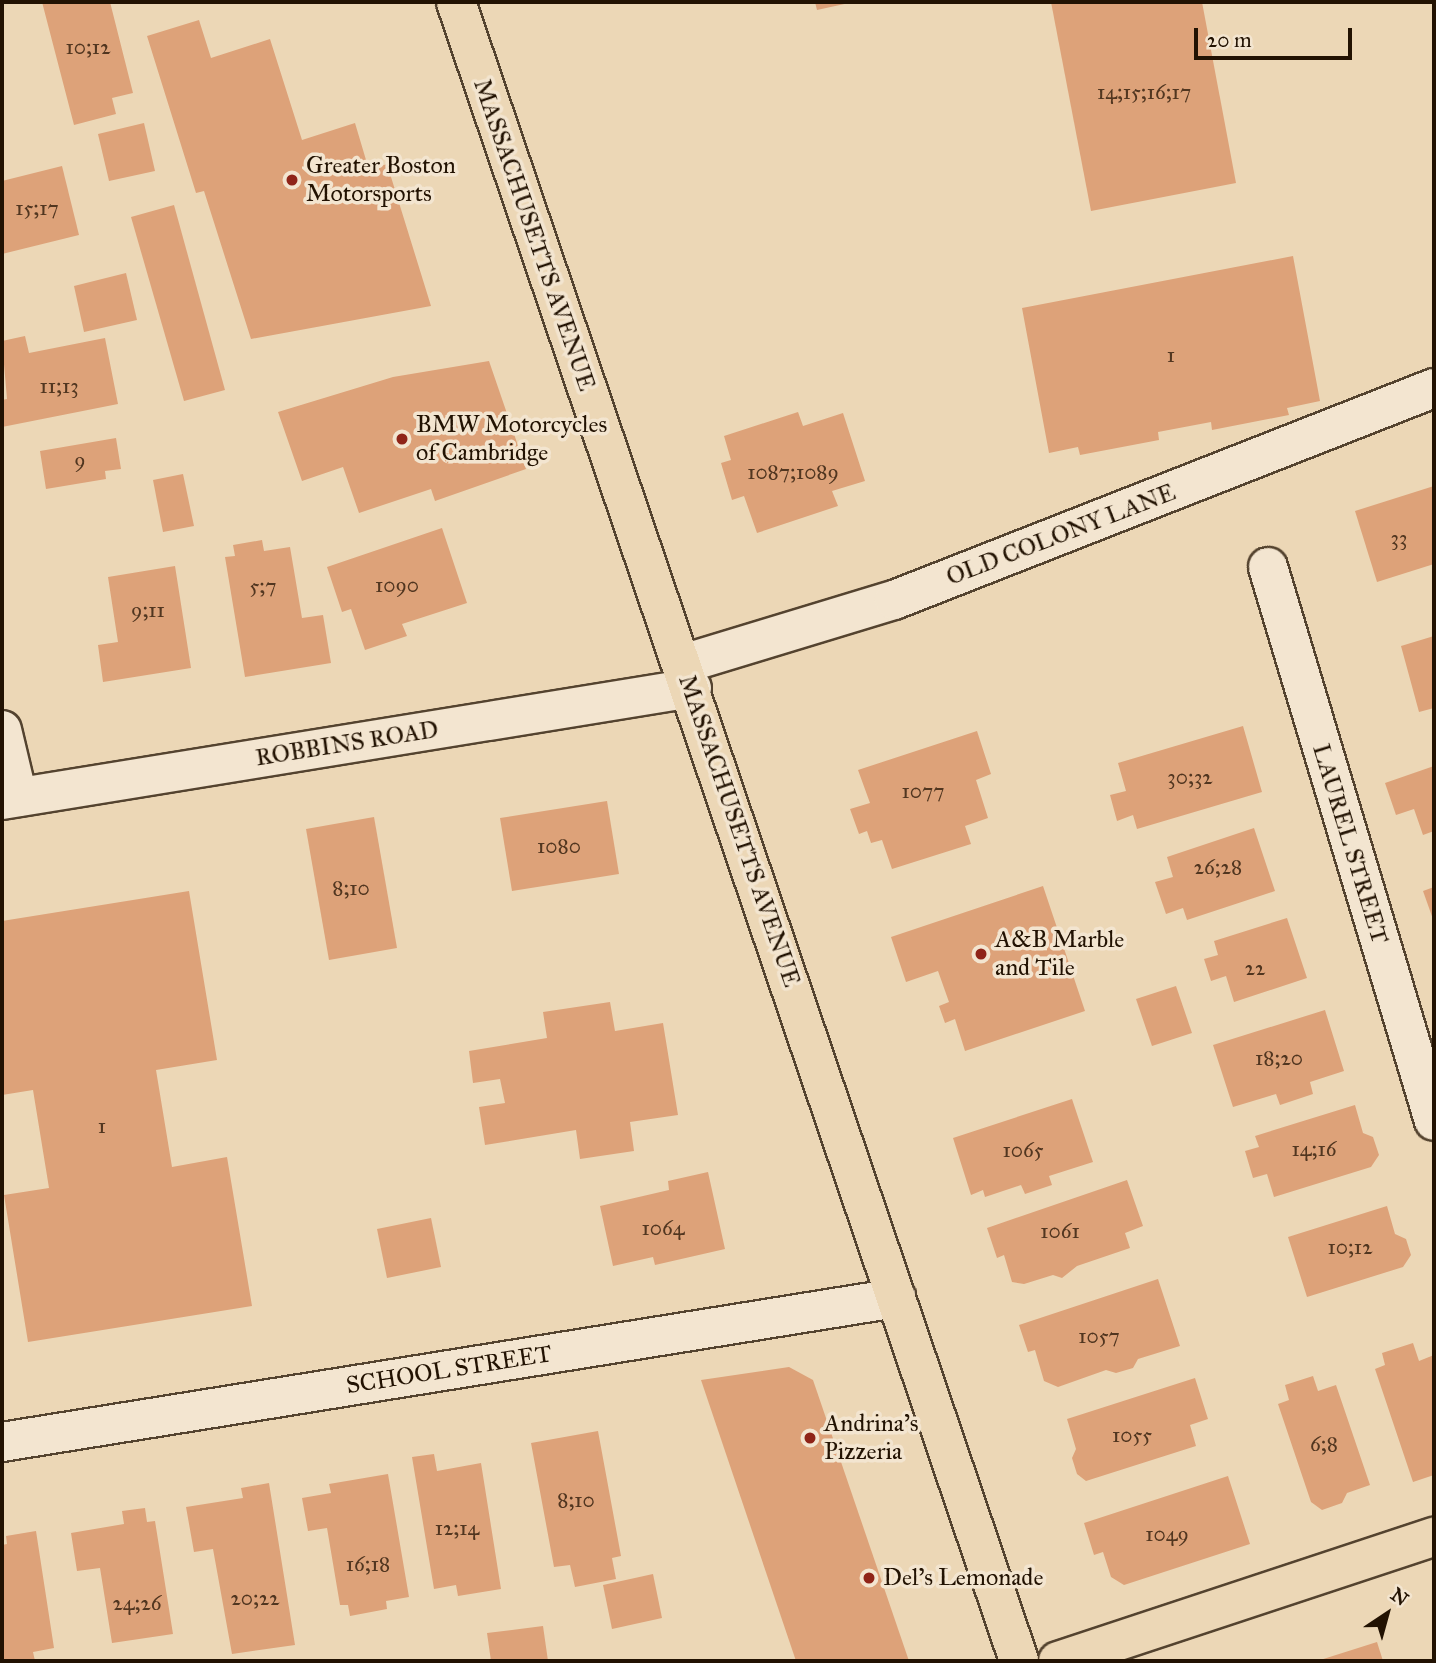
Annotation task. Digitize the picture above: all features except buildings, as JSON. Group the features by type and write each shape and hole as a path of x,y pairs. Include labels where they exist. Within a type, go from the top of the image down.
{"main road":[{"name":"MASSACHUSETTS AVENUE","path":"456,2 687,676 1019,1661"},
{"path":"1058,1661 1434,1537"}],"street":[{"name":"OLD COLONY LANE","path":"687,676 894,600 1434,388"},
{"name":"LAUREL STREET","path":"1268,566 1434,1121"},
{"name":"ROBBINS ROAD","path":"10,799 687,676"},
{"path":"2,730 10,799"},
{"name":"SCHOOL STREET","path":"2,1442 897,1298"}],"place":[{"name":"Greater Boston Motorsports","path":"292,180"},
{"name":"BMW Motorcycles of Cambridge","path":"402,439"},
{"name":"A&B Marble and Tile","path":"981,954"},
{"name":"Andrina's Pizzeria","path":"810,1438"},
{"name":"Del's Lemonade","path":"869,1578"}]}
